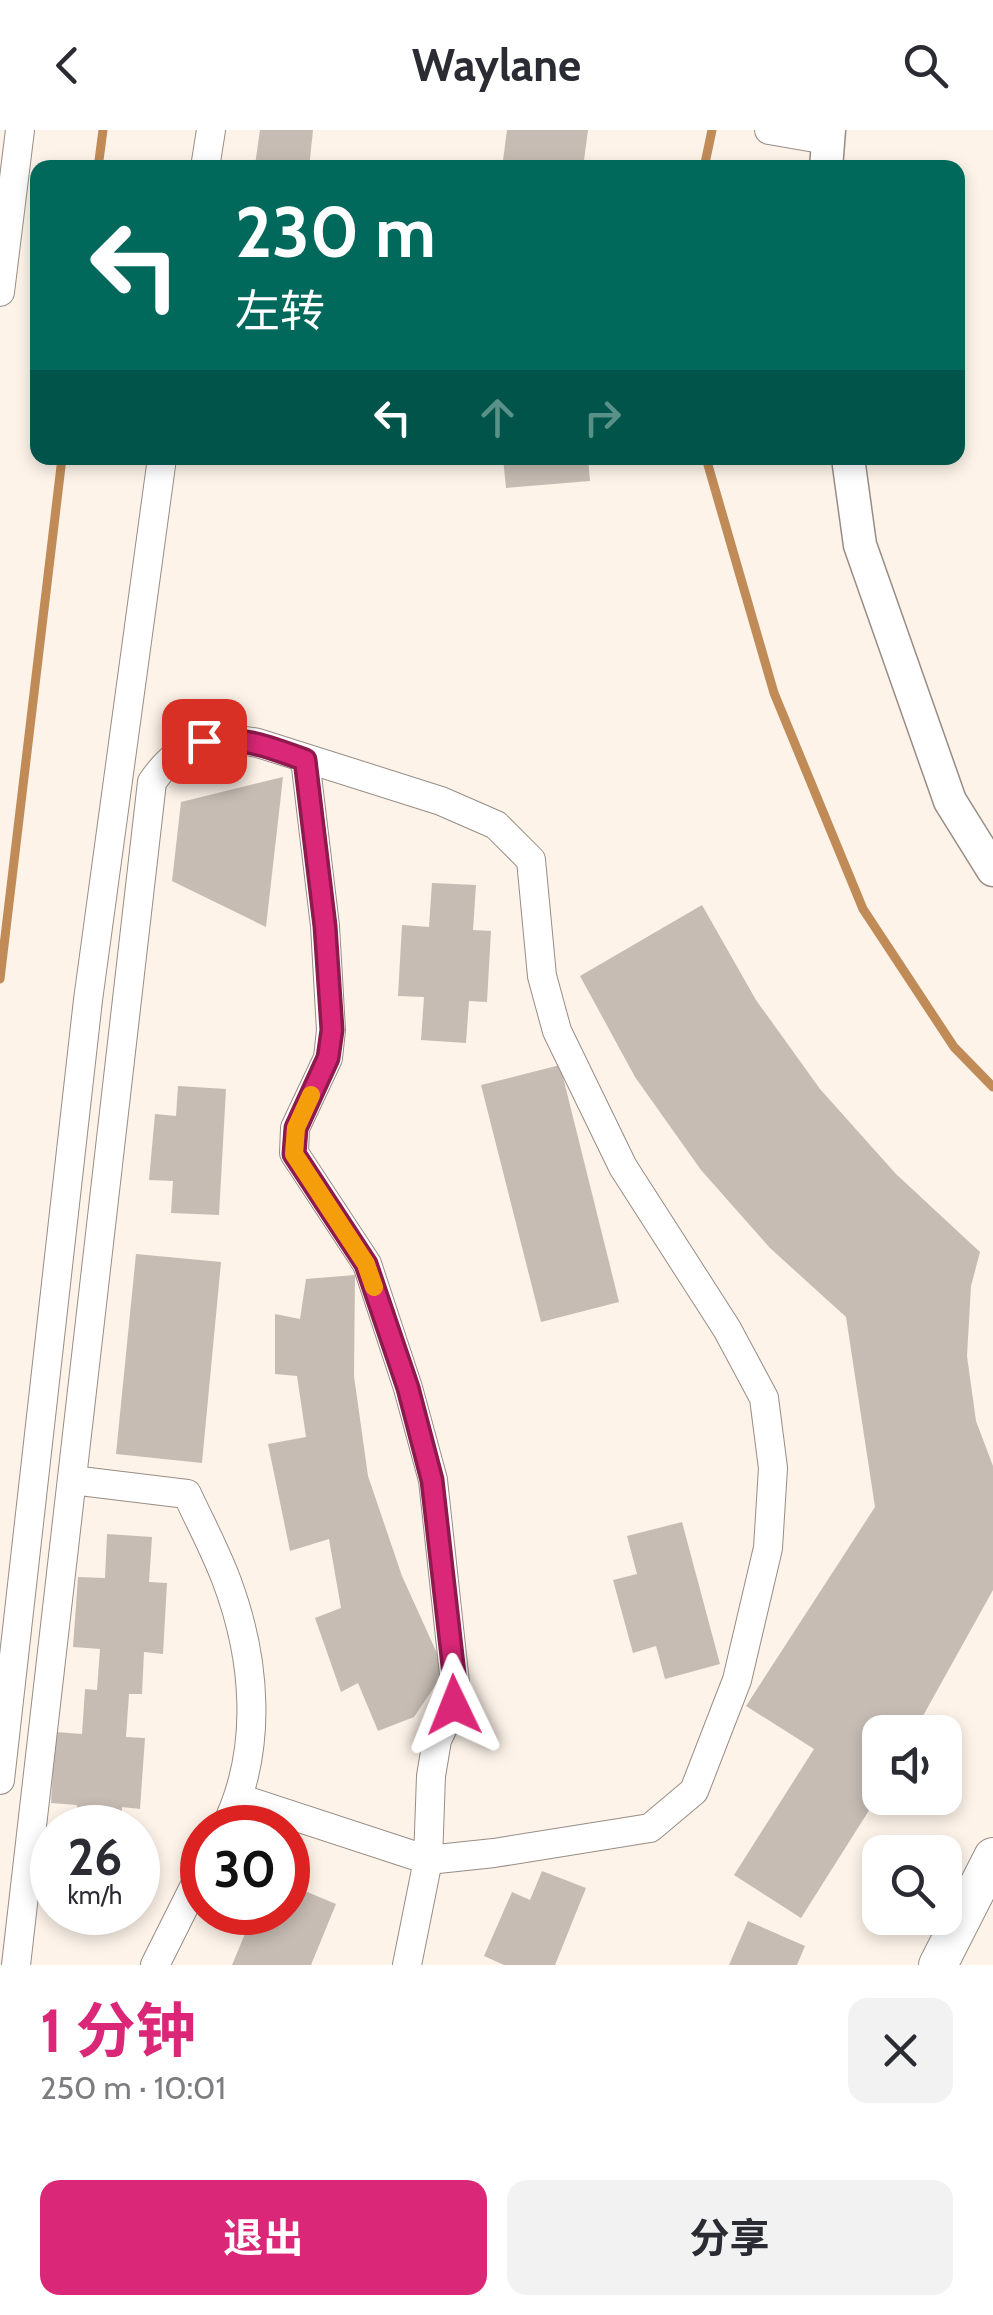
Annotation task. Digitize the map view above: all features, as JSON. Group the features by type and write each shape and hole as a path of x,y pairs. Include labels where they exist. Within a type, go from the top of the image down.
{"main road":[{"path":"938,1965 993,1858"}],"street":[{"path":"0,292 20,130"},
{"path":"206,160 211,130"},
{"path":"769,130 828,146"},
{"path":"0,1780 90,980 161,465"},
{"path":"849,465 860,545 950,801 993,870"},
{"path":"16,1965 152,782 169,757 204,741 230,738 441,801 496,826 531,860 542,976 557,1031 623,1167 727,1329 764,1398 772,1468 768,1548 737,1680 694,1791 650,1828 428,1860 240,1798"},
{"path":"305,760 325,926 332,1030 328,1058 296,1128 294,1154 366,1264 408,1388 432,1480 455,1683 454,1705 437,1740 431,1776 428,1860 407,1965"},
{"path":"72,1480 187,1494 226,1580 252,1675 250,1742 236,1805"},
{"path":"155,1965 180,1916"}],"building":[{"path":"260,130 313,130 310,160 256,160"},
{"path":"507,130 588,130 584,160 503,160"},
{"path":"504,465 589,465 590,481 506,488"},
{"path":"283,777 266,927 172,881 181,802"},
{"path":"432,883 476,885 473,930 491,931 487,1002 469,1001 466,1043 421,1040 424,997 398,996 402,925 429,927"},
{"path":"702,905 756,1000 820,1089 896,1174 980,1252 971,1286 967,1356 976,1421 993,1466 993,1590 923,1715 862,1715 862,1815 866,1815 801,1918 734,1875 814,1749 746,1706 875,1507 846,1317 770,1248 701,1170 635,1077 580,976"},
{"path":"560,1065 619,1302 541,1322 481,1085"},
{"path":"178,1086 226,1089 219,1215 171,1213 173,1181 149,1180 155,1114 176,1116"},
{"path":"136,1254 221,1262 202,1463 116,1454"},
{"path":"355,1275 354,1376 368,1476 402,1576 445,1671 414,1717 378,1731 358,1683 341,1692 315,1618 341,1608 329,1539 290,1551 268,1444 306,1437 297,1376 275,1374 275,1314 300,1319 306,1279"},
{"path":"682,1522 720,1664 665,1679 656,1646 633,1653 613,1580 637,1574 627,1536"},
{"path":"107,1534 152,1537 149,1582 167,1583 163,1654 144,1652 142,1694 129,1694 126,1737 145,1738 140,1805 51,1803 55,1732 82,1734 85,1689 97,1690 100,1649 73,1647 78,1577 105,1578"},
{"path":"542,1871 586,1888 555,1965 504,1965 484,1956 512,1892 530,1900"},
{"path":"310,1893 336,1904 311,1965 232,1965 244,1935 310,1935"},
{"path":"748,1921 805,1946 797,1965 729,1965"}],"waterway":[{"path":"99,160 103,130"},
{"path":"706,160 712,130"},
{"path":"0,979 61,465"},
{"path":"708,465 774,693 863,909 954,1047 993,1087"}],"slow traffic":[{"path":"311,1095 296,1128 294,1154 366,1264 374,1287"}],"route":[{"path":"204,741 230,738 258,743 305,760 325,926 332,1030 328,1058 296,1128 294,1154 366,1264 408,1388 432,1480 440,1535 454,1705"}]}
